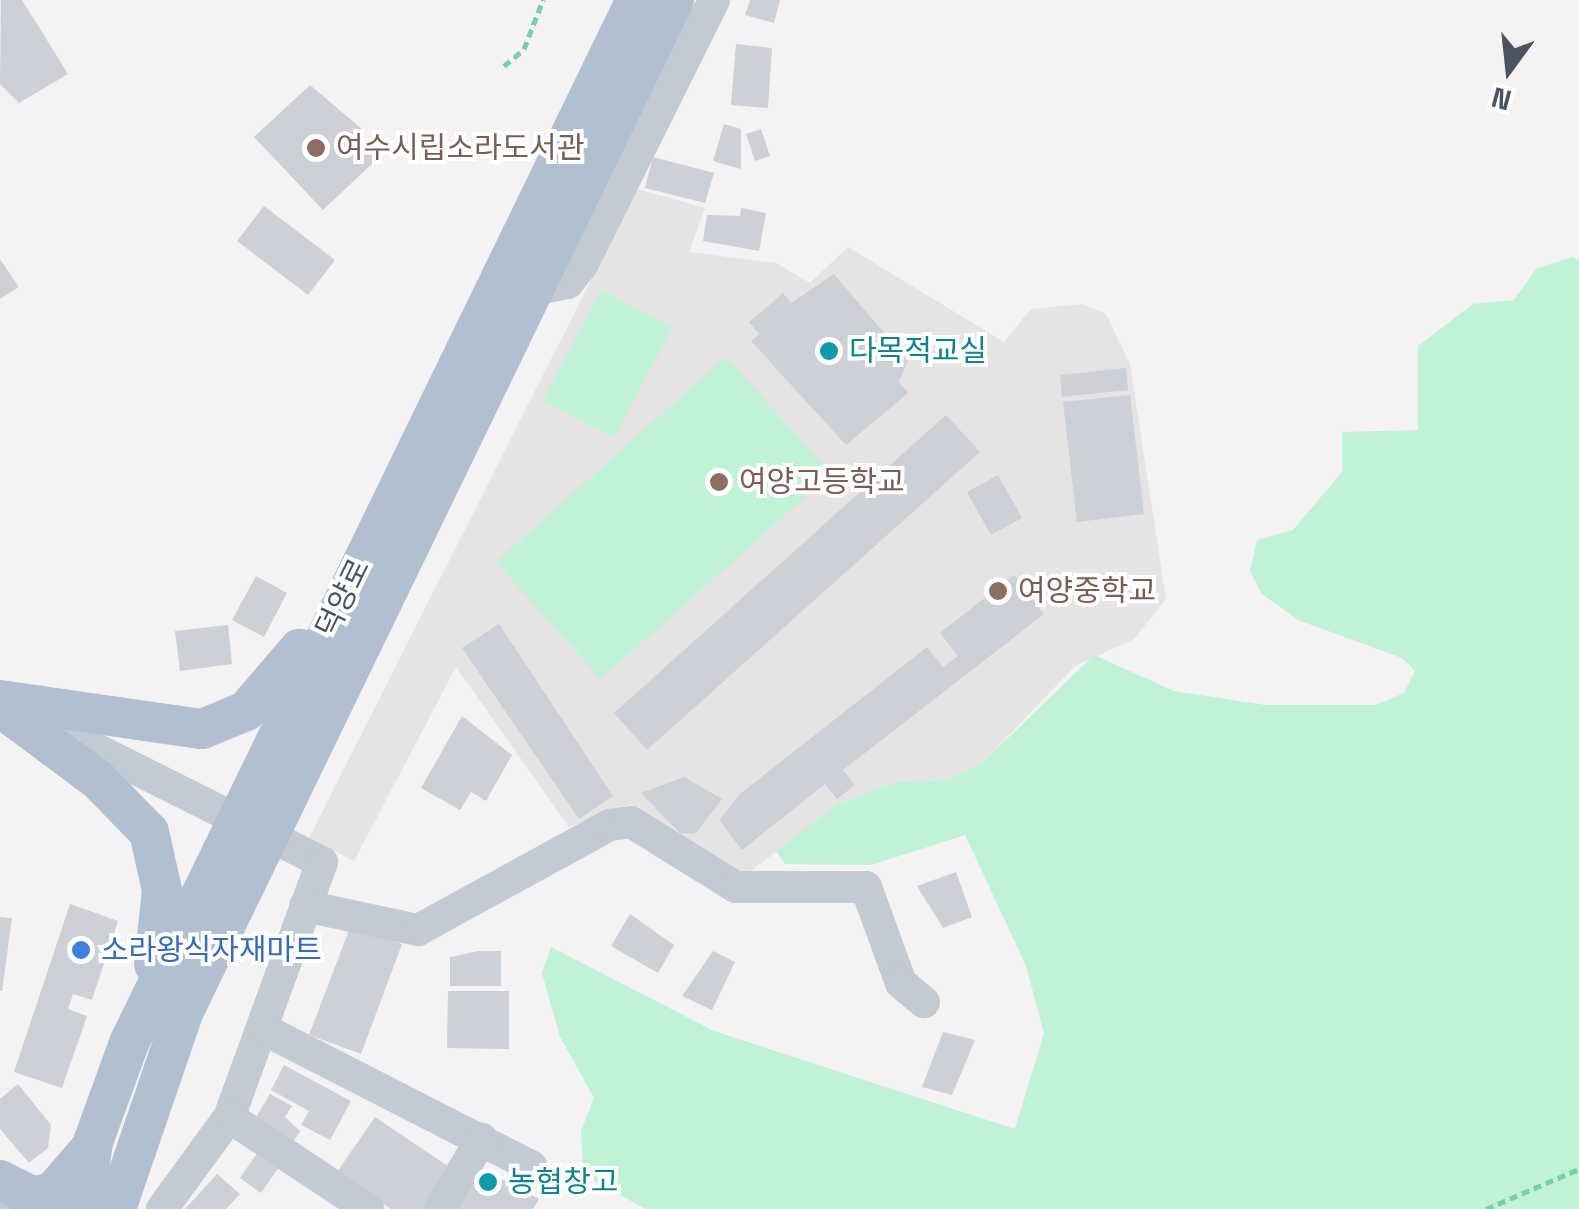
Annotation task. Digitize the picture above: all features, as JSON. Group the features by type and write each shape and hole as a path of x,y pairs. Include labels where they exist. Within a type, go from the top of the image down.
{"main road":[{"name":"덕양로","path":"116,1209 172,1038 355,573 498,273 636,0"},
{"name":"덕양로","path":"83,1209 93,1142 148,1004 254,826 542,288 674,0"},
{"path":"498,273 542,288"},
{"path":"0,704 179,730 226,723 265,693 355,573"},
{"path":"0,704 98,780 149,832 162,890 148,1004"},
{"path":"0,1180 31,1196 52,1193 93,1142"}],"street":[{"path":"542,288 568,282 582,266 714,0"},
{"path":"0,704 322,862 265,1030 229,1117 162,1209"},
{"path":"304,906 418,930 630,822 736,887 866,887 901,983 924,1002"},
{"path":"265,1030 531,1166"},
{"path":"229,1117 368,1209"},
{"path":"440,1209 482,1138"}],"path":[{"path":"504,66 524,48 542,0"},
{"path":"1486,1209 1579,1169"}],"shaded area":[{"path":"637,189 705,208 689,252 776,263 810,283 848,247 1004,342 1031,309 1083,304 1106,314 1130,364 1166,599 1134,639 1075,666 985,760 948,780 894,782 838,804 742,878 630,804 569,827 456,667 354,861 309,838"}],"green space":[{"path":"1572,257 1579,260 1579,1209 646,1209 583,1175 581,1131 594,1098 560,1037 542,973 551,947 714,1031 1015,1129 1044,1033 1026,966 965,835 871,865 785,864 776,851 838,804 894,782 948,780 985,760 1094,655 1174,691 1265,705 1376,705 1404,693 1415,671 1402,658 1298,620 1262,594 1250,571 1257,540 1293,530 1342,472 1342,432 1418,430 1418,346 1473,304 1514,300 1536,269"},
{"path":"601,290 672,327 614,438 543,401"},
{"path":"726,357 831,474 601,679 496,562"}],"building":[{"path":"1,0 22,0 68,74 19,103 0,84"},
{"path":"750,0 780,0 774,23 745,15"},
{"path":"736,44 772,48 768,108 731,105"},
{"name":"여수시립소라도서관","path":"310,85 363,130 356,137 377,159 323,210 254,137"},
{"path":"724,124 741,129 741,169 713,161"},
{"path":"761,129 770,156 755,161 746,134"},
{"path":"653,157 714,173 705,203 645,188"},
{"path":"264,206 335,260 308,295 237,241"},
{"path":"741,208 766,213 759,251 703,241 707,215 740,216"},
{"path":"0,259 19,287 0,299"},
{"name":"다목적교실","path":"834,274 908,361 899,382 908,393 846,445 751,341 759,334 749,322 783,293 791,303"},
{"path":"1126,368 1128,390 1062,397 1060,375"},
{"path":"1130,395 1144,514 1077,522 1063,402"},
{"path":"946,415 980,452 647,750 614,713"},
{"path":"998,475 1022,518 991,535 967,492"},
{"path":"1014,575 1044,614 843,770 855,785 837,799 825,784 742,850 719,820 741,793 927,647 943,667 958,656 940,633"},
{"path":"256,576 287,593 264,637 232,620"},
{"path":"499,624 613,796 579,819 462,648"},
{"path":"228,625 232,664 180,671 175,631"},
{"path":"462,716 512,755 486,801 471,792 460,810 421,788"},
{"path":"684,777 722,799 695,834 680,833 641,793"},
{"path":"956,872 972,917 943,928 917,886"},
{"path":"70,904 118,921 92,1000 73,994 68,1009 87,1016 62,1088 14,1072"},
{"path":"630,914 674,945 658,973 611,946"},
{"path":"0,917 12,918 2,991 0,991"},
{"path":"351,925 402,944 361,1054 309,1035"},
{"path":"501,951 501,986 450,986 450,957"},
{"path":"713,951 735,962 712,1010 682,996"},
{"path":"448,991 509,991 509,1049 447,1048"},
{"path":"943,1032 975,1040 952,1095 922,1087"},
{"path":"284,1065 351,1101 330,1140 301,1125 309,1111 271,1090"},
{"path":"18,1084 51,1125 48,1148 29,1163 0,1129 0,1099"},
{"path":"270,1094 292,1106 285,1117 300,1131 291,1146 252,1124"},
{"path":"375,1117 452,1169 425,1209 391,1209 337,1172"},
{"path":"262,1146 283,1161 261,1193 240,1178"},
{"name":"농협창고","path":"477,1166 539,1199 533,1209 454,1209"},
{"path":"217,1174 240,1194 226,1209 185,1209"}],"place":[{"name":"여수시립소라도서관","path":"316,148"},
{"name":"다목적교실","path":"829,351"},
{"name":"여양고등학교","path":"719,482"},
{"name":"여양중학교","path":"998,591"},
{"name":"소라왕식자재마트","path":"81,950"},
{"name":"농협창고","path":"488,1182"}]}
